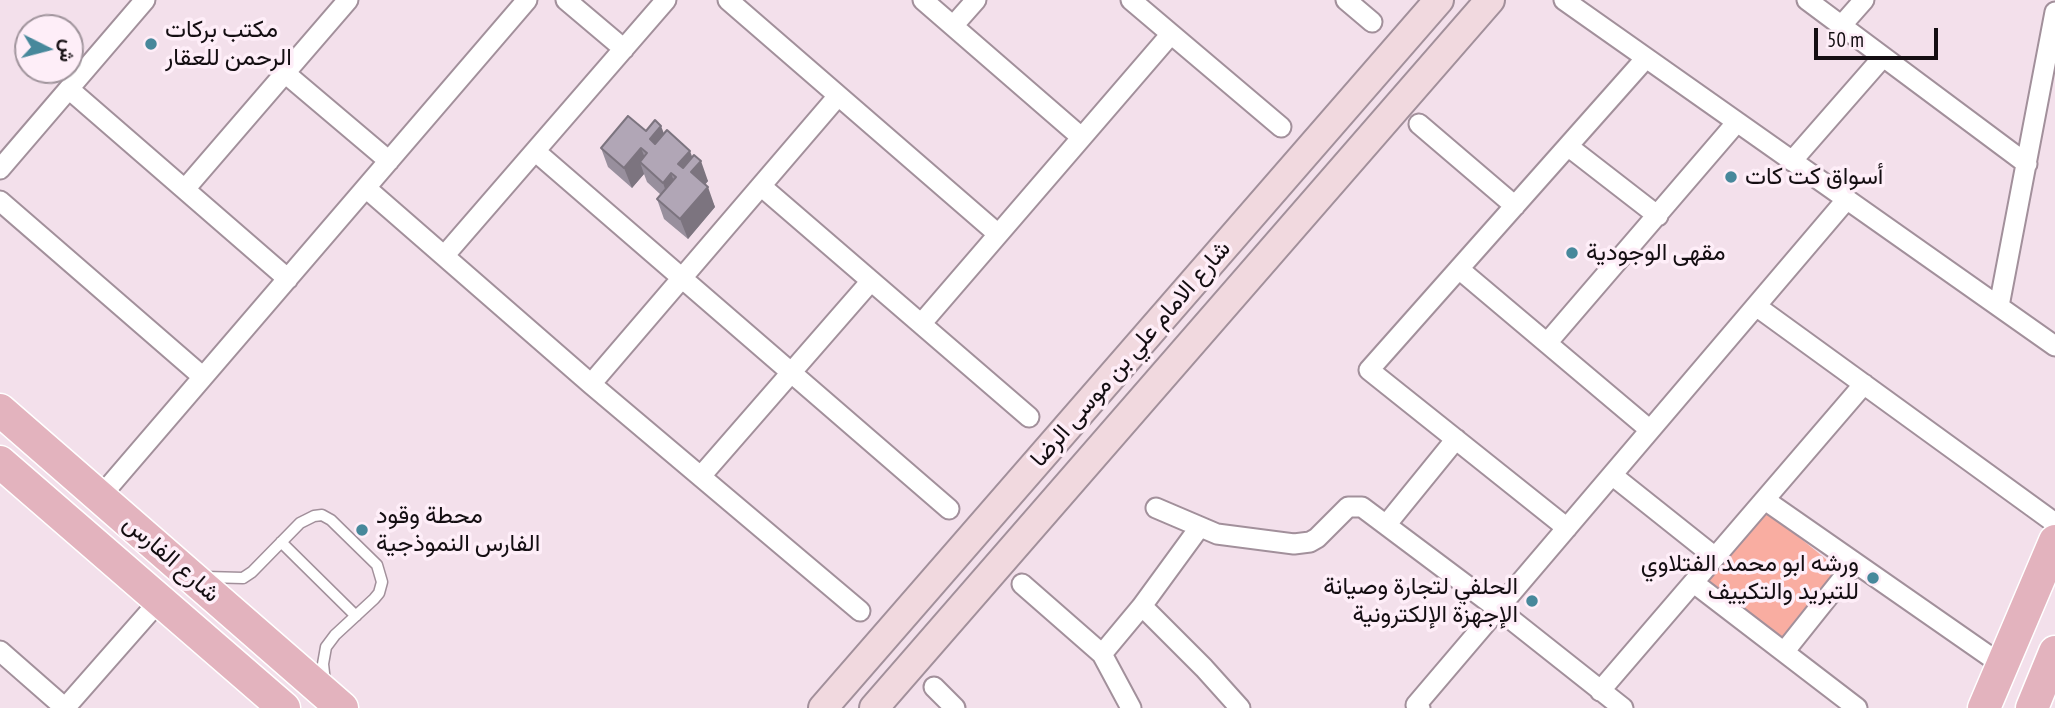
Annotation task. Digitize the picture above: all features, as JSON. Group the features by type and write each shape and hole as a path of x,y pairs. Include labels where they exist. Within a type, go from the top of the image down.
{"main road":[{"name":"شارع الامام علي بن موسى الرضا","path":"823,708 1439,0"},
{"name":"شارع الامام علي بن موسى الرضا","path":"874,708 1490,0"},
{"name":"شارع الفارس","path":"2,413 337,704"},
{"name":"شارع الفارس","path":"0,462 284,708"},
{"path":"1984,708 2055,541"},
{"path":"2033,708 2055,652"}],"street":[{"path":"0,169 145,0"},
{"path":"185,189 348,0"},
{"path":"100,497 527,0"},
{"path":"566,0 624,49"},
{"path":"444,256 666,0"},
{"path":"728,0 998,234"},
{"path":"923,0 1081,137"},
{"path":"953,26 976,0"},
{"path":"1131,0 1281,127"},
{"path":"1346,0 1372,22"},
{"path":"1564,0 2055,346"},
{"path":"1807,0 2027,164"},
{"path":"1841,26 1864,0"},
{"path":"1999,306 2027,164 2050,74 2055,12"},
{"path":"921,324 1171,34"},
{"path":"1793,161 1883,57"},
{"path":"1567,528 1369,370 1646,58"},
{"path":"285,73 388,161"},
{"path":"69,89 288,279"},
{"path":"591,384 838,96"},
{"path":"1547,343 1737,122"},
{"path":"1419,124 1515,206"},
{"path":"1569,147 1657,216"},
{"path":"535,151 949,509"},
{"path":"761,186 1029,417"},
{"path":"366,188 591,384 860,611"},
{"path":"1420,708 1416,705 1847,199"},
{"path":"0,201 203,377"},
{"path":"1459,269 1650,430"},
{"path":"701,476 871,281"},
{"path":"1756,306 2055,523"},
{"path":"1600,691 1864,384"},
{"path":"1386,525 1456,439"},
{"path":"1612,475 1715,557"},
{"path":"1765,500 2002,665"},
{"path":"1156,508 1199,528 1234,537 1303,544 1317,538 1343,510 1353,506 1362,507 1498,609 1622,708"},
{"path":"1102,654 1142,606 1199,528"},
{"path":"1784,652 1855,563"},
{"path":"1694,583 1857,708"},
{"path":"1022,584 1102,654 1130,708"},
{"path":"0,651 65,708 159,600"},
{"path":"1142,606 1174,636 1240,708"},
{"path":"934,687 955,708"}],"lane":[{"path":"181,567 208,577 243,578 300,523 313,516 322,515 331,520 380,570 381,588 374,599 330,640 326,647 323,673 337,704"},
{"path":"281,542 356,615"}],"shaded area":[{"path":"1766,510 1838,569 1781,639 1706,582"}],"building":[{"path":"628,116 646,131 655,120 661,126 650,139 655,144 667,130 690,151 678,164 683,168 694,155 701,161 691,172 708,187 680,219 657,199 676,177 671,173 663,183 640,162 647,153 641,148 624,168 601,148"}],"place":[{"name":"مكتب بركات الرحمن للعقار","path":"151,44"},
{"name":"أسواق كت كات","path":"1731,177"},
{"name":"مقهى الوجودية","path":"1572,253"},
{"name":"محطة وقود الفارس النموذجية","path":"362,530"},
{"name":"ورشه ابو محمد الفتلاوي للتبريد والتكييف","path":"1873,578"},
{"name":"الحلفي لتجارة وصيانة الإجهزة الإلكترونية","path":"1532,601"}]}
